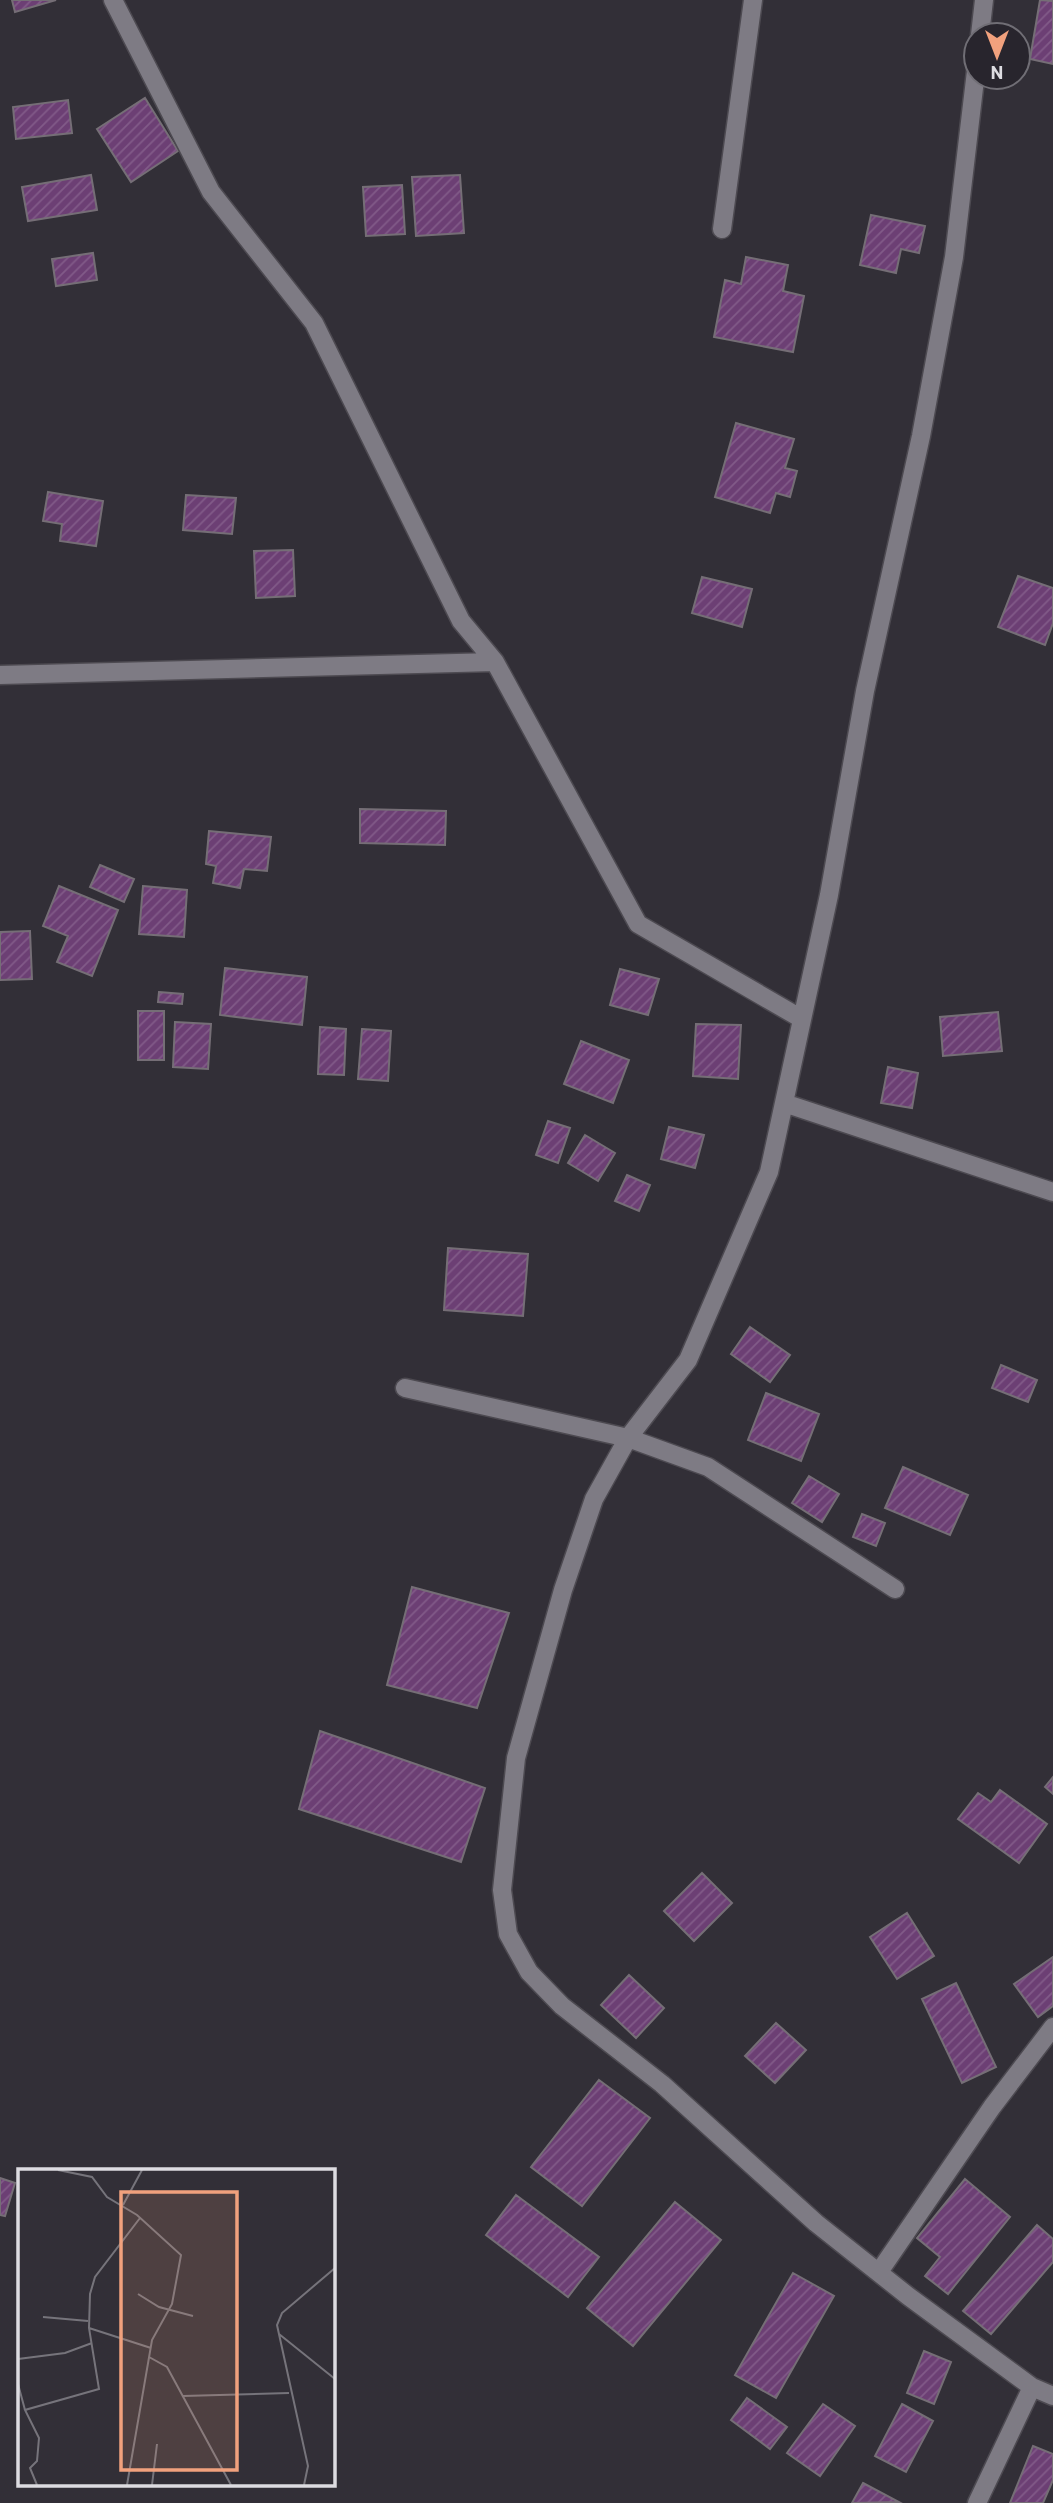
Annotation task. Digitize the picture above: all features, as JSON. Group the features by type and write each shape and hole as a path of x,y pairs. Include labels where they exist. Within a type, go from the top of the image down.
{"street":[{"path":"113,0 211,192 314,323 461,621 495,662 638,924 802,1018"},
{"path":"722,229 752,0"},
{"path":"982,21 984,0"},
{"path":"974,91 954,257 924,422 865,691 802,1018 769,1172 688,1360 628,1438 594,1499 563,1590 516,1758 502,1890 508,1934 529,1972 562,2006 662,2084 816,2223 1032,2387 1053,2396"},
{"path":"0,675 495,662"},
{"path":"784,1102 1053,1192"},
{"path":"405,1388 628,1438 708,1467 895,1589"},
{"path":"879,2272 992,2107 1053,2027"},
{"path":"977,2503 1032,2387"}],"building":[{"path":"12,0 56,0 15,12"},
{"path":"1040,0 1053,1 1053,64 1032,59"},
{"path":"145,98 178,151 131,182 97,129"},
{"path":"68,100 72,133 16,139 13,107"},
{"path":"91,175 97,210 28,221 22,187"},
{"path":"460,175 464,233 416,236 412,177"},
{"path":"402,185 405,234 366,236 363,187"},
{"path":"871,215 925,226 919,253 901,249 896,273 860,265"},
{"path":"93,253 97,280 56,286 52,259"},
{"path":"746,257 788,265 783,291 804,296 793,352 714,337 725,280 741,284"},
{"path":"736,423 794,439 785,468 797,471 790,497 776,493 770,513 715,497"},
{"path":"48,492 103,501 96,546 60,541 62,524 43,521"},
{"path":"186,495 236,498 232,534 183,530"},
{"path":"293,550 295,596 256,598 254,551"},
{"path":"1018,576 1053,588 1053,623 1045,645 998,627"},
{"path":"702,577 752,589 742,627 692,613"},
{"path":"360,809 446,811 445,845 360,843"},
{"path":"209,831 271,837 267,871 244,869 240,888 213,883 216,866 206,864"},
{"path":"100,865 134,879 124,902 90,887"},
{"path":"59,886 118,910 92,976 57,962 68,936 43,926"},
{"path":"143,886 187,890 184,937 139,934"},
{"path":"30,931 32,979 0,980 0,932"},
{"path":"225,968 307,977 302,1025 220,1015"},
{"path":"620,969 659,979 648,1015 610,1005"},
{"path":"159,992 183,994 182,1004 158,1002"},
{"path":"138,1011 164,1011 164,1060 138,1060"},
{"path":"998,1012 1002,1051 943,1056 940,1017"},
{"path":"175,1022 211,1024 208,1069 173,1067"},
{"path":"696,1024 741,1025 738,1079 693,1076"},
{"path":"320,1027 346,1029 344,1075 318,1074"},
{"path":"362,1029 391,1031 388,1081 358,1079"},
{"path":"581,1041 629,1060 613,1103 564,1084"},
{"path":"888,1067 918,1073 912,1108 881,1103"},
{"path":"548,1121 570,1128 558,1163 536,1155"},
{"path":"669,1127 704,1135 695,1168 661,1159"},
{"path":"585,1135 615,1153 598,1181 568,1163"},
{"path":"627,1175 650,1185 639,1211 615,1201"},
{"path":"448,1248 528,1254 523,1316 444,1310"},
{"path":"750,1327 790,1355 770,1382 731,1354"},
{"path":"1001,1365 1037,1380 1028,1402 992,1388"},
{"path":"766,1393 819,1414 801,1461 748,1440"},
{"path":"903,1467 968,1495 950,1535 885,1508"},
{"path":"809,1476 839,1494 822,1522 792,1503"},
{"path":"862,1514 885,1523 876,1546 853,1537"},
{"path":"412,1587 509,1613 477,1708 387,1685"},
{"path":"320,1731 485,1788 461,1862 299,1809"},
{"path":"1053,1777 1053,1794 1045,1787"},
{"path":"1000,1790 1047,1824 1019,1863 958,1819 978,1793 991,1802"},
{"path":"702,1873 732,1903 694,1941 664,1911"},
{"path":"907,1913 934,1956 897,1979 870,1937"},
{"path":"1053,1957 1053,2006 1038,2017 1014,1984"},
{"path":"629,1975 664,2008 636,2038 601,2005"},
{"path":"956,1983 996,2067 962,2083 922,1999"},
{"path":"776,2023 806,2050 775,2083 745,2056"},
{"path":"599,2080 650,2118 582,2206 531,2167"},
{"path":"0,2178 15,2183 5,2216 0,2215"},
{"path":"965,2179 1010,2217 948,2294 925,2276 940,2257 917,2238"},
{"path":"516,2195 599,2257 568,2297 486,2235"},
{"path":"675,2202 721,2240 633,2346 587,2308"},
{"path":"1037,2225 1053,2239 1053,2262 991,2334 963,2311"},
{"path":"793,2273 834,2296 776,2398 735,2375"},
{"path":"924,2351 951,2362 934,2404 907,2393"},
{"path":"747,2398 787,2427 770,2449 731,2420"},
{"path":"823,2404 855,2426 820,2476 787,2453"},
{"path":"902,2404 933,2421 906,2472 875,2456"},
{"path":"1033,2446 1053,2454 1053,2480 1043,2503 1010,2503"},
{"path":"863,2483 899,2502 852,2503"}]}
